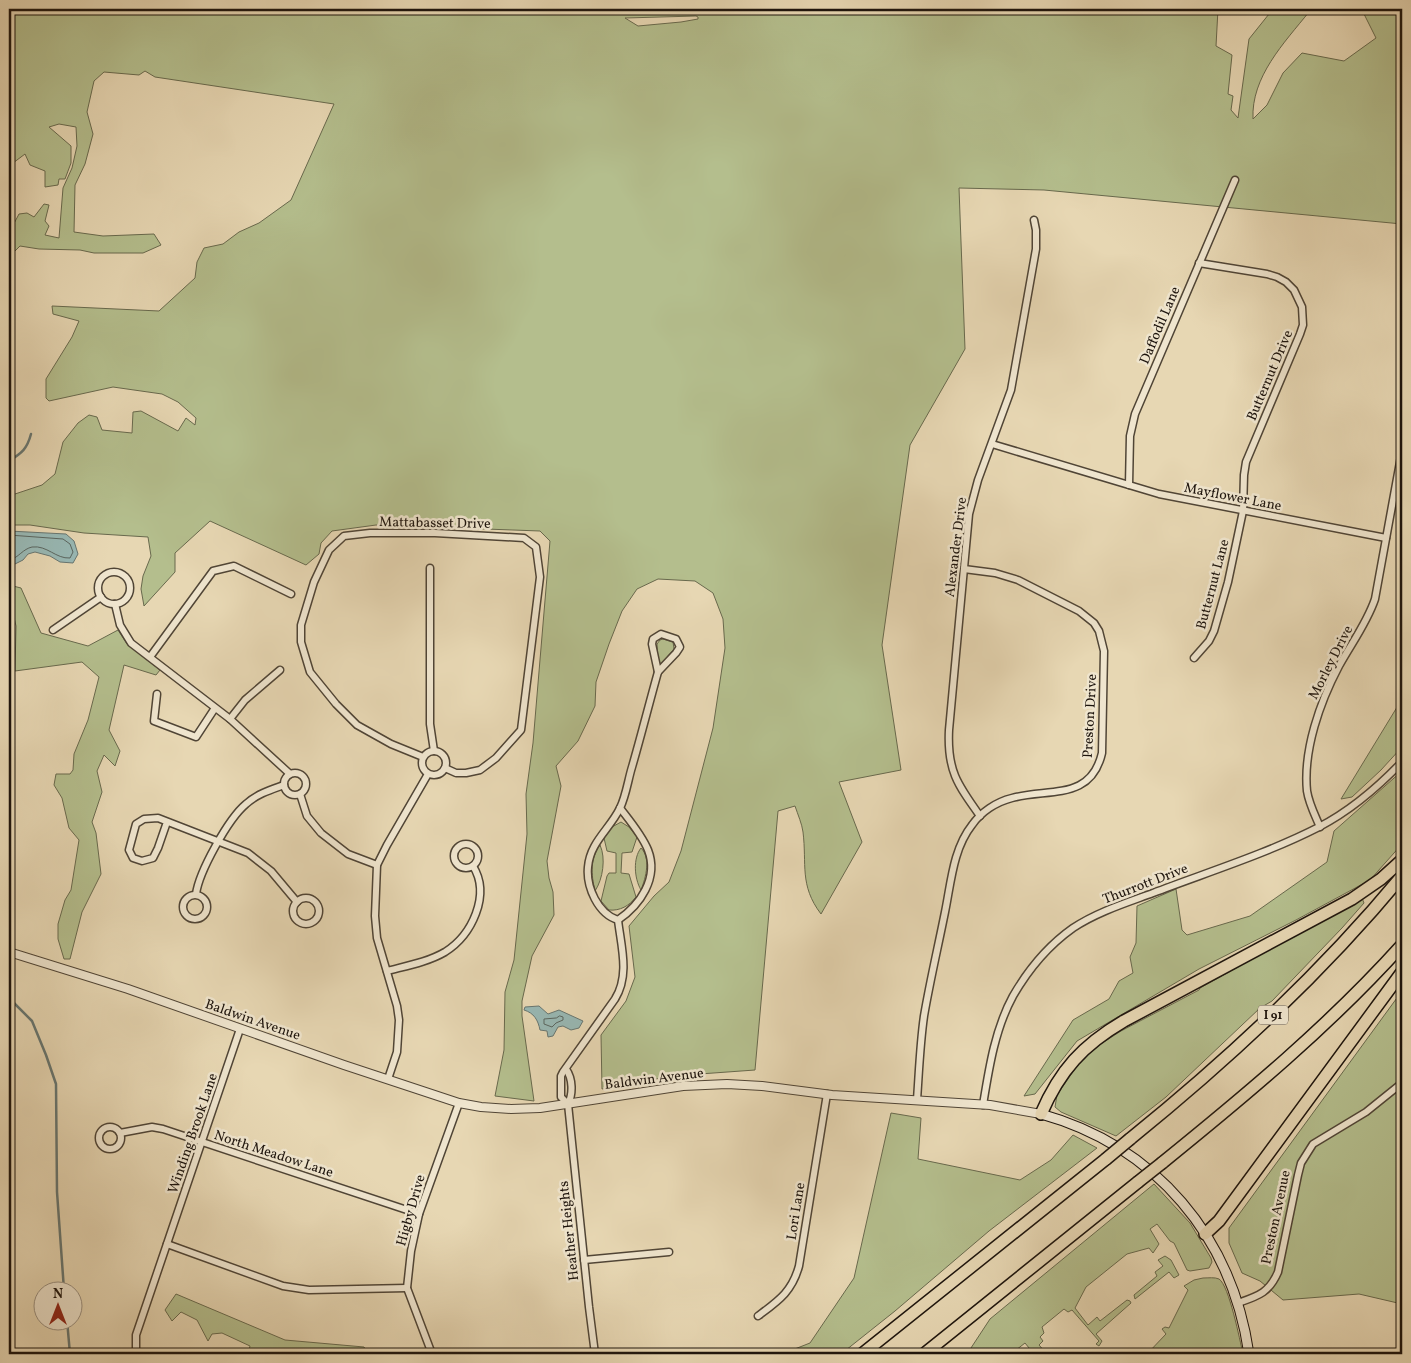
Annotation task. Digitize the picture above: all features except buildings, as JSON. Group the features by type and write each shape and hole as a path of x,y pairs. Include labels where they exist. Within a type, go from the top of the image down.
{"highway":[{"path":"1041,1114 1066,1068 1079,1053 1096,1039 1124,1021 1352,899 1381,879 1402,860"},
{"name":"I 91","path":"862,1354 1106,1159 1200,1081 1279,1010 1335,953 1402,876"},
{"path":"924,1354 1242,1098 1350,1000 1402,945"},
{"path":"1205,1234 1219,1221 1402,972"}],"main road":[{"name":"Baldwin Avenue","path":"1041,1114 1107,1140 1130,1155 1175,1193 1205,1234 1222,1264 1238,1303"},
{"path":"1238,1303 1249,1354"}],"street":[{"name":"Daffodil Lane","path":"1129,485 1130,436 1135,414 1235,180"},
{"name":"Alexander Drive","path":"980,816 956,781 949,755 949,730 969,514 973,495 1011,390 1016,370 1036,249 1034,220"},
{"name":"Butternut Drive","path":"1199,263 1277,277 1294,290 1302,307 1303,325 1300,334 1246,462 1243,511"},
{"name":"Mayflower Lane","path":"992,444 1159,494 1386,538"},
{"path":"1386,538 1402,451"},
{"name":"Butternut Lane","path":"1194,658 1209,641 1214,631 1228,582 1243,511"},
{"name":"Mattabasset Drive","path":"423,757 390,744 357,725 336,704 310,672 302,642 302,625 314,582 329,550 344,536 435,534 524,538 536,547 540,577 521,730 496,758 480,770 456,773 445,768 439,774 428,774"},
{"name":"Morley Drive","path":"1320,827 1307,791 1308,762 1313,733 1329,685 1375,599 1386,538"},
{"path":"150,657 213,571 234,566 291,594"},
{"path":"430,568 430,724 434,751"},
{"name":"Preston Drive","path":"917,1100 924,1017 956,858 965,836 980,816 989,808 1010,798 1074,788 1085,783 1094,775 1100,765 1103,748 1104,651 1099,631 1094,623 1079,611 1007,576 964,569"},
{"path":"114,571 120,572 130,580 131,587 127,599 115,604 109,603 101,597 98,588 102,577 114,571"},
{"path":"53,630 101,597"},
{"path":"115,604 120,625 131,643 230,719 290,774"},
{"path":"618,920 608,916 590,889 587,873 588,865 594,846 620,808 658,672 652,641 656,636 664,634 678,640 679,649 658,672"},
{"path":"230,719 245,700 280,670"},
{"path":"157,694 154,721 196,737 215,708"},
{"path":"388,1079 397,1052 400,1020 377,938 375,916 377,865 386,845 428,774 422,765 423,757 429,752 439,752 445,758 445,768"},
{"name":"Thurrott Drive","path":"983,1105 994,1047 1005,1013 1013,996 1032,968 1059,939 1082,923 1109,910 1320,827 1358,801 1402,762"},
{"path":"298,773 305,779 306,787 300,794 296,795 288,792 284,785 286,777 290,774 298,773"},
{"path":"196,894 198,882 229,823 245,804 262,793 284,785"},
{"path":"300,794 307,816 321,834 348,854 377,865"},
{"path":"618,920 642,896 647,887 650,873 649,852 643,839 620,808"},
{"path":"167,822 158,848 152,858 142,861 133,858 129,850 136,824 144,819 158,818 248,853 271,871 297,902"},
{"path":"386,971 432,958 457,943 474,919 478,907 481,883 473,866"},
{"path":"196,894 204,899 207,908 203,916 194,920 185,915 182,906 186,898 196,894"},
{"path":"306,898 313,901 318,908 318,913 314,920 306,924 295,918 293,909 297,902 306,898"},
{"path":"566,1069 572,1093 568,1104 561,1097 561,1076 620,990 624,971 618,920"},
{"name":"Baldwin Avenue","path":"9,952 128,989 459,1103 491,1109 511,1110 568,1104 669,1088 704,1085 753,1085 827,1094 1008,1107 1041,1114"},
{"name":"Winding Brook Lane","path":"136,1354 136,1335 240,1029"},
{"name":"Preston Avenue","path":"1238,1303 1258,1296 1273,1283 1278,1272 1298,1175 1302,1163 1313,1144 1366,1112 1402,1083"},
{"name":"Lori Lane","path":"758,1316 781,1299 796,1279 827,1094"},
{"name":"Higby Drive","path":"432,1354 407,1288 411,1250 419,1214 459,1103"},
{"name":"Heather Heights","path":"568,1104 595,1354"},
{"name":"North Meadow Lane","path":"120,1133 152,1127 202,1141 419,1214"},
{"path":"167,1244 283,1286 319,1290 407,1288"},
{"path":"584,1260 669,1252"}],"green space":[{"path":"9,9 1218,9 1216,46 1232,55 1228,94 1233,96 1231,110 1238,118 1249,39 1271,9 1314,9 1309,12 1280,48 1263,75 1257,89 1253,119 1267,105 1283,73 1302,53 1344,61 1376,38 1364,14 1364,9 1402,9 1402,224 1044,190 959,188 965,349 910,445 882,645 901,770 839,782 862,842 821,914 809,893 805,874 803,832 795,806 778,811 755,1070 672,1076 602,1089 601,1035 626,1001 635,977 629,926 654,896 669,882 681,851 713,728 725,648 723,619 713,593 695,581 658,579 637,589 622,611 609,644 596,682 595,706 578,741 556,766 561,786 547,861 553,892 554,915 532,956 522,1001 522,1016 534,1101 495,1096 504,1050 505,992 514,960 527,834 526,794 533,743 550,541 540,531 376,525 332,531 321,543 319,554 306,565 210,521 175,553 175,572 144,606 141,589 143,576 151,556 148,537 84,533 30,525 9,525 9,496 42,485 55,474 63,442 78,423 89,415 97,417 102,430 132,433 133,412 141,411 178,431 186,418 195,425 196,418 178,402 162,394 113,387 49,401 46,398 46,379 72,337 79,321 53,314 52,306 159,311 195,278 197,262 204,248 223,244 239,232 259,223 291,200 334,104 155,77 145,71 139,75 104,72 94,81 87,112 93,134 85,164 75,185 74,232 103,236 154,234 161,245 143,253 94,253 80,250 39,249 20,246 15,251 9,251 9,231 19,214 27,213 34,217 44,204 49,205 45,221 49,226 45,235 59,238 63,188 72,168 77,146 76,127 59,124 49,127 71,146 71,163 65,179 59,179 58,185 45,187 45,171 30,165 25,154 9,166","holes":["698,17 698,19 681,22 638,26 625,18"]},
{"path":"9,585 21,588 41,633 88,646 118,630 127,644 160,670 156,675 124,665 109,730 120,751 115,766 104,755 97,771 102,792 92,822 96,833 101,874 82,912 70,959 64,959 58,939 58,924 65,900 71,890 79,840 69,828 62,798 54,785 56,774 70,774 73,770 74,754 88,720 99,677 82,662 15,671 16,626 9,596"},
{"path":"663,639 673,642 674,649 660,665 657,644"},
{"path":"1402,699 1402,747 1352,797 1341,799"},
{"path":"1402,771 1402,844 1370,880 1199,969 1077,1041 1035,1094 1024,1096 1073,1020 1109,999 1119,981 1133,973 1130,957 1136,943 1137,906 1176,889 1182,930 1187,935 1250,916 1327,862 1334,831"},
{"path":"621,822 629,827 637,837 632,852 622,853 621,873 629,874 636,897 624,907 617,910 609,910 601,901 607,876 609,873 616,873 616,853 607,851 604,838 612,827"},
{"path":"600,845 603,856 603,868 595,891 592,867 594,856"},
{"path":"641,848 647,862 646,874 641,890 635,868 638,852"},
{"path":"1362,898 1364,903 1272,1001 1260,1008 1166,1097 1116,1136 1061,1112 1055,1107 1057,1095 1081,1060 1096,1047 1121,1031 1199,990"},
{"path":"1402,991 1402,1304 1359,1294 1283,1300 1260,1281 1242,1273 1229,1243 1229,1228"},
{"path":"891,1113 921,1118 918,1159 1020,1180 1051,1160 1073,1135 1097,1148 989,1231 841,1354 782,1354 810,1343 854,1278"},
{"path":"1154,1184 1190,1223 1211,1258 1212,1262 1209,1268 1187,1270 1174,1243 1170,1241 1157,1224 1150,1229 1159,1244 1153,1253 1149,1248 1127,1254 1086,1287 1075,1308 1088,1325 1097,1317 1100,1321 1127,1300 1130,1301 1131,1303 1096,1334 1102,1341 1099,1346 1096,1344 1099,1341 1072,1310 1068,1312 1064,1309 1042,1327 1044,1333 1040,1337 1043,1341 1039,1345 1047,1354 1034,1354 1025,1343 1011,1354 967,1354 990,1319"},
{"path":"1165,1256 1171,1260 1179,1275 1174,1278 1169,1272 1135,1299 1134,1295 1157,1276 1155,1272 1163,1266 1158,1260"},
{"path":"1217,1278 1223,1283 1234,1314 1243,1354 1147,1354 1166,1334 1162,1329 1165,1327 1169,1328 1188,1290 1184,1286 1194,1280"},
{"path":"176,1294 285,1340 364,1347 369,1354 291,1354 275,1351 266,1354 248,1354 250,1346 222,1333 212,1334 208,1341 197,1320 181,1312 172,1321 165,1310"}],"water":[{"path":"9,531 66,534 74,541 78,554 73,563 60,562 50,556 35,552 28,554 23,560 9,567"},
{"path":"539,1006 548,1014 559,1010 583,1021 579,1028 571,1030 563,1026 558,1027 553,1036 548,1037 547,1031 540,1030 537,1020 533,1015 524,1010 525,1007"}],"waterway":[{"path":"9,461 23,450 31,434"},
{"path":"12,1001 32,1021 56,1084 57,1192 63,1280"},
{"path":"68,1330 70,1354"}]}
